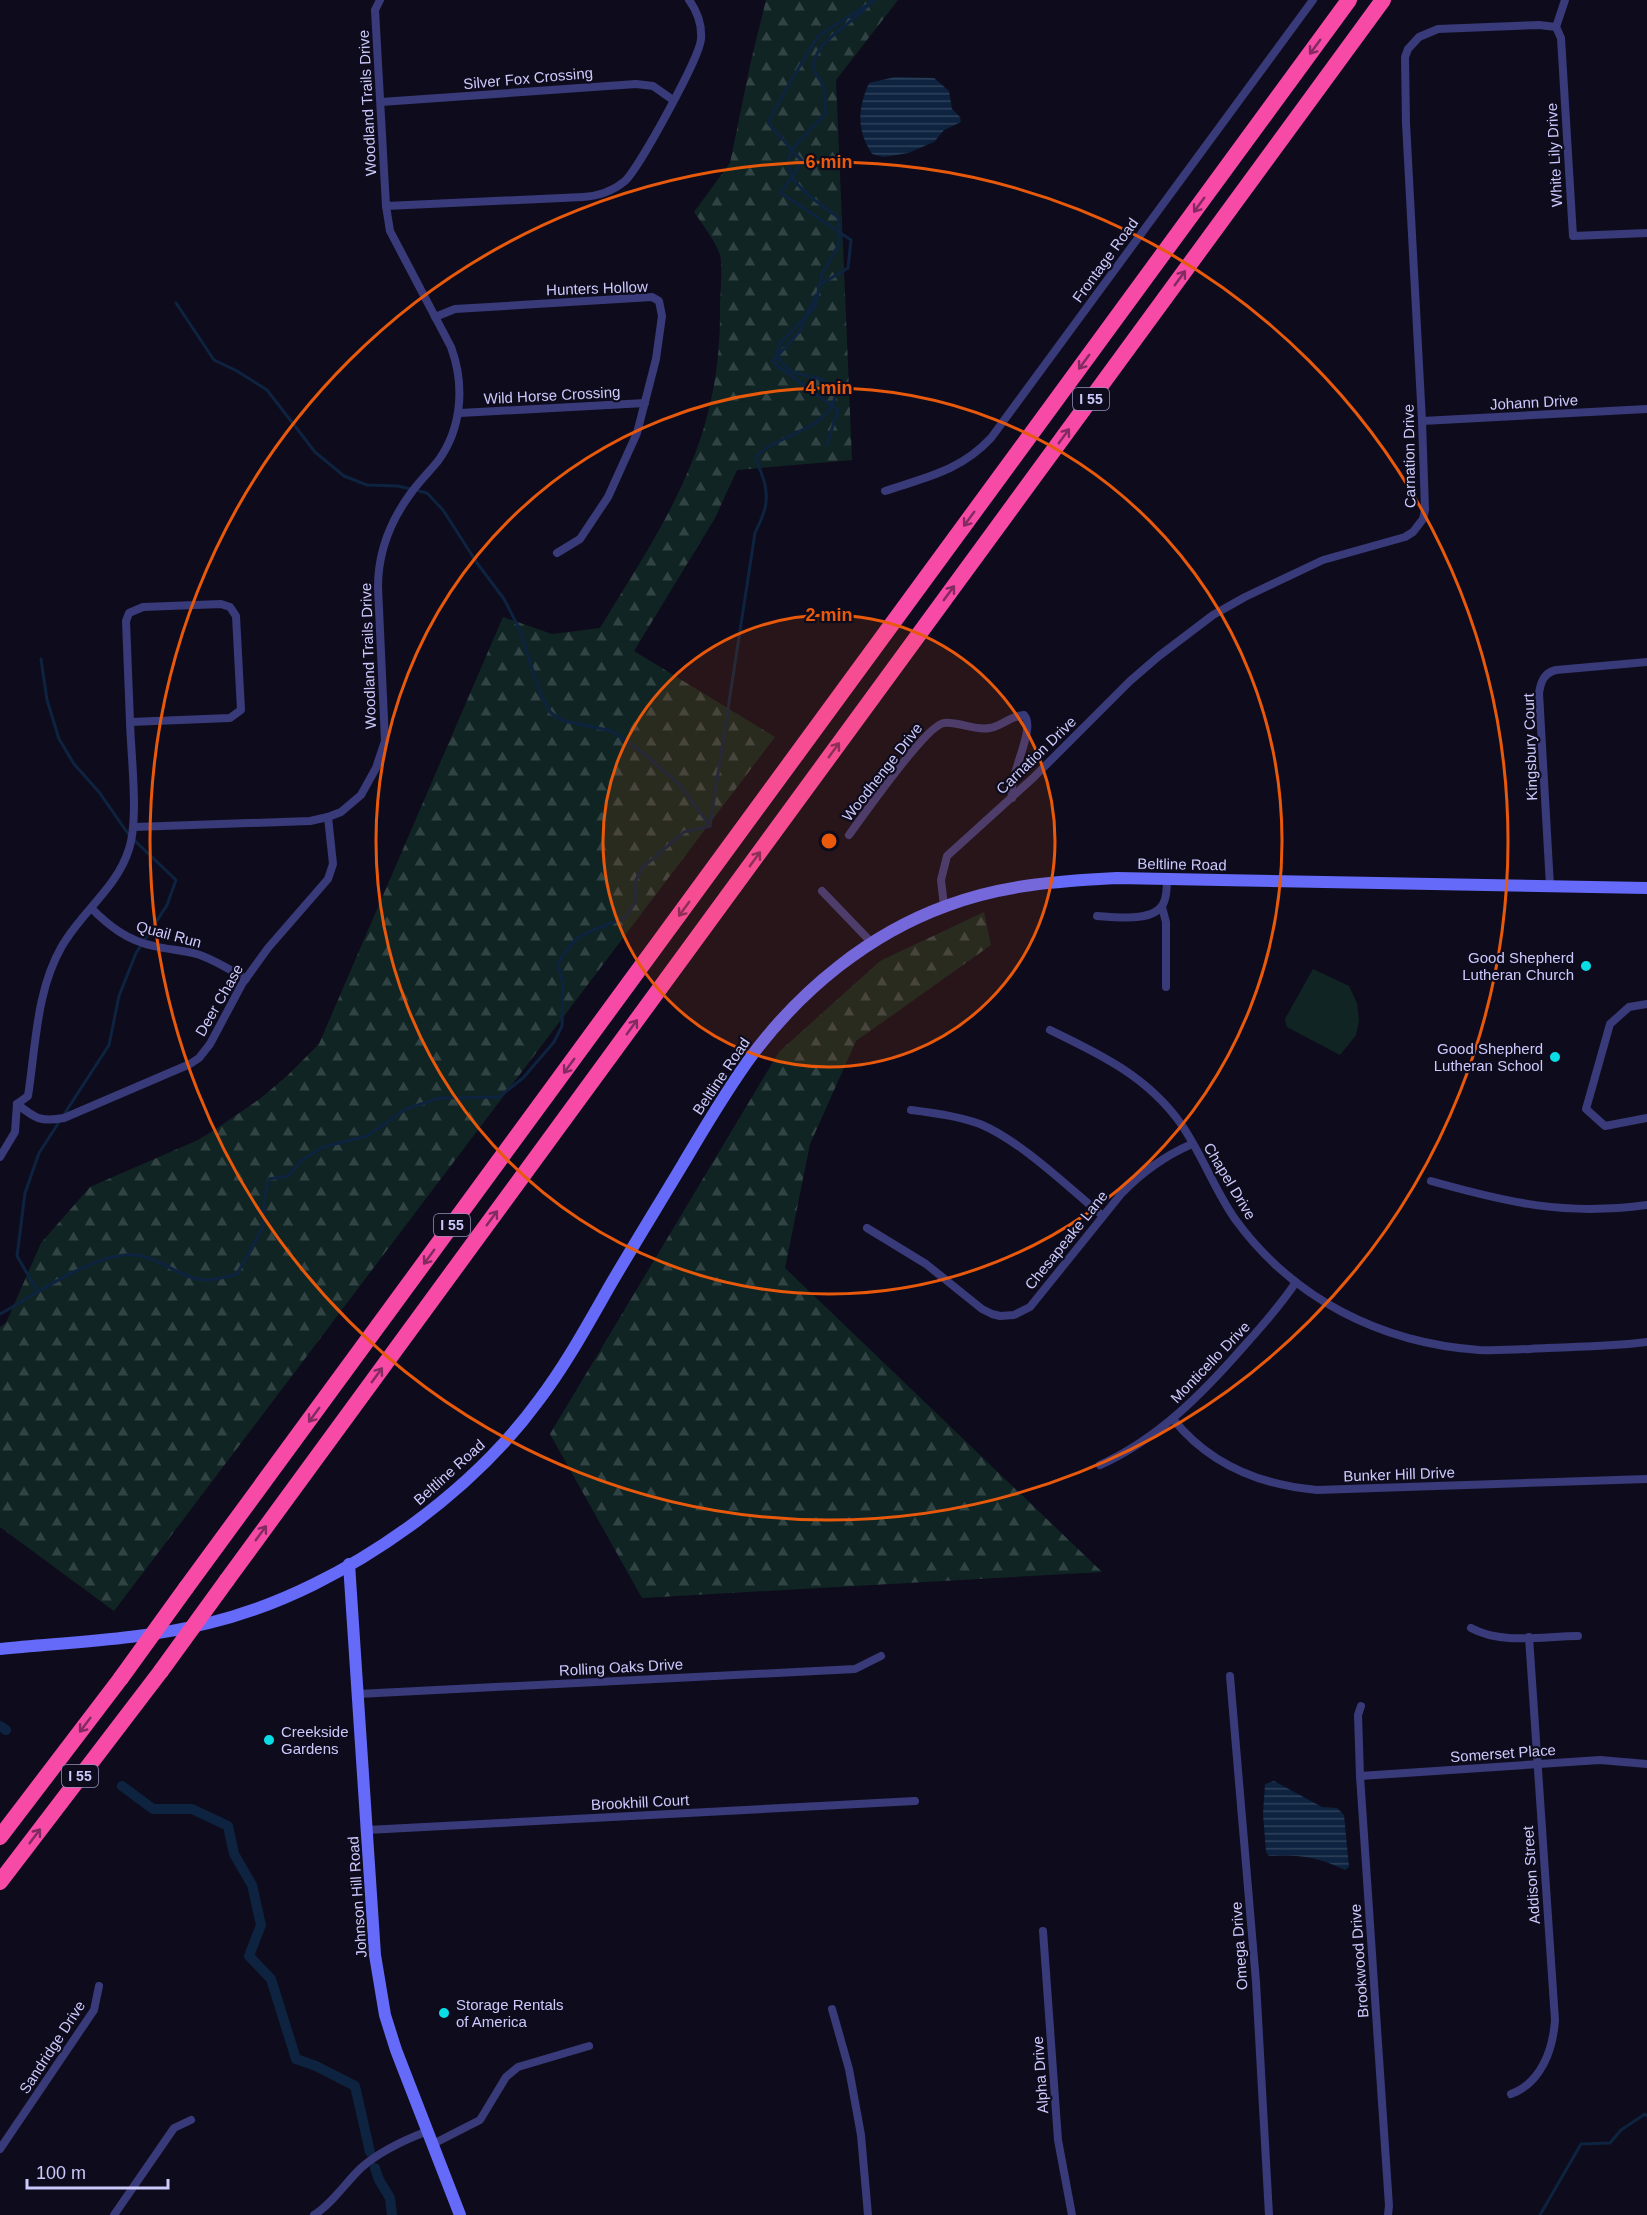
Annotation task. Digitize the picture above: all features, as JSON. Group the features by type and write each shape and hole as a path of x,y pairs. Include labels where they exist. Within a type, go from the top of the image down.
{"highway":[{"name":"I 55","path":"0,1837 121,1678 1349,0"},
{"name":"I 55","path":"0,1882 227,1580 1383,0"}],"main road":[{"name":"Beltline Road","path":"0,1649 141,1636 208,1623 266,1605 380,1546 433,1508 484,1463 542,1397 709,1120 753,1053 794,1006 822,979 872,943 944,906 979,895 1033,884 1117,878 1647,888"},
{"name":"Johnson Hill Road","path":"349,1564 375,1955 385,2015 396,2050 460,2215"}],"street":[{"name":"Woodland Trails Drive","path":"134,827 310,821 328,817 341,812 361,795 376,768 385,741 378,587 380,562 396,517 411,493 447,446 460,413 457,364 390,231 386,206 375,10 380,0"},
{"path":"386,206 583,197 602,194 618,186 633,173 700,48 700,22 689,0"},
{"name":"Frontage Road","path":"885,491 949,470 966,461 991,438 1312,0"},
{"path":"1556,27 1565,0"},
{"name":"White Lily Drive","path":"1556,27 1561,38 1573,236 1647,233"},
{"name":"Carnation Drive","path":"944,906 940,880 947,856 1012,798 1130,681 1159,656 1213,615 1245,597 1323,560 1405,537 1413,532 1423,519 1425,510 1422,421 1406,123 1405,57 1419,37 1438,30 1556,27"},
{"name":"Silver Fox Crossing","path":"381,102 636,84 653,86 673,100"},
{"name":"Hunters Hollow","path":"435,317 444,311 455,309 652,297 659,301 662,316 656,358 637,432 608,497 580,539 557,553"},
{"name":"Wild Horse Crossing","path":"460,413 645,403"},
{"name":"Johann Drive","path":"1422,421 1647,409"},
{"path":"0,1157 15,1132 17,1104 28,1096 41,1002 52,965 72,930 119,873 130,846 134,827 126,621 129,613 143,607 221,604 230,607 238,623 241,710 230,718 130,722"},
{"name":"Kingsbury Court","path":"1550,886 1539,693 1543,679 1548,672 1563,669 1647,662"},
{"name":"Woodhenge Drive","path":"849,835 914,750 935,727 943,723 977,729 990,728 1015,716 1024,715 1029,726 1011,782 1012,798"},
{"name":"Deer Chase","path":"17,1104 36,1119 64,1118 190,1064 199,1058 210,1044 246,979 292,918 328,879 333,864 328,817"},
{"path":"1097,916 1142,917 1155,912 1162,907 1165,901 1167,878"},
{"path":"822,891 872,943"},
{"path":"1162,907 1166,922 1166,987"},
{"name":"Quail Run","path":"91,908 107,924 135,940 151,946 198,954 246,979"},
{"path":"1647,1004 1629,1007 1610,1024 1586,1109 1605,1126 1647,1118"},
{"name":"Chapel Drive","path":"1050,1030 1101,1054 1137,1078 1182,1125 1235,1218 1270,1259 1324,1303 1356,1320 1397,1336 1434,1344 1481,1350 1611,1346 1647,1342"},
{"path":"911,1110 962,1118 996,1132 1015,1144 1103,1216"},
{"name":"Chesapeake Lane","path":"867,1228 926,1264 982,1309 992,1314 1014,1315 1030,1307 1136,1178 1172,1153 1192,1144"},
{"path":"1431,1181 1500,1201 1543,1208 1596,1210 1647,1205"},
{"name":"Monticello Drive","path":"1100,1465 1125,1454 1173,1419 1200,1394 1265,1325 1296,1282"},
{"name":"Bunker Hill Drive","path":"1173,1419 1195,1444 1226,1465 1254,1477 1297,1488 1317,1490 1647,1479"},
{"path":"1471,1628 1486,1636 1578,1636"},
{"name":"Addison Street","path":"1511,2094 1530,2083 1539,2071 1553,2041 1555,2023 1529,1637"},
{"name":"Rolling Oaks Drive","path":"358,1694 855,1669 881,1656"},
{"name":"Omega Drive","path":"1230,1676 1256,1982 1269,2215"},
{"name":"Brookwood Drive","path":"1361,1706 1358,1715 1360,1776 1388,2215"},
{"name":"Somerset Place","path":"1360,1776 1600,1760 1647,1764"},
{"name":"Brookhill Court","path":"367,1830 915,1801"},
{"name":"Alpha Drive","path":"1043,1931 1058,2140 1072,2215"},
{"name":"Sandridge Drive","path":"0,2149 94,2010 99,1986"},
{"path":"832,2009 849,2069 861,2135 867,2215"},
{"path":"433,2144 480,2120 506,2077 518,2067 589,2046"},
{"path":"114,2215 174,2128 191,2120"},
{"path":"314,2215 327,2205 361,2169 377,2157 410,2138 428,2131"}],"green space":[{"path":"766,0 898,0 836,80 852,460 737,470 715,518 634,651 775,737 114,1611 0,1527 0,1327 6,1323 41,1243 90,1187 198,1140 216,1129 261,1098 319,1044 503,617 552,634 600,628 647,551 685,478 700,441 711,401 718,357 721,259 716,245 694,212 730,163"},
{"path":"984,912 991,945 856,1041 810,1144 785,1268 1102,1572 642,1598 550,1434 779,1052 880,961"},
{"path":"1313,969 1349,986 1357,1003 1359,1021 1356,1035 1340,1055 1287,1027 1285,1019"}],"water":[{"path":"895,77 934,78 949,91 952,109 960,117 961,122 944,130 934,142 908,153 884,157 872,154 867,145 861,127 861,110 869,83"},
{"path":"1274,1781 1322,1807 1337,1808 1344,1815 1349,1867 1345,1870 1308,1857 1269,1856 1266,1852 1263,1814 1265,1784"}],"waterway":[{"path":"710,826 755,533 766,504 765,485 756,457 765,449 824,416 836,394 821,379 792,372 780,361 777,352 780,343 815,307 822,274 839,244 839,218 803,190 790,172 788,162 794,148 825,114 824,89 814,69 815,59 820,49 872,0"},
{"path":"821,284 848,268 851,240 781,193 802,161 768,123 818,36 875,0"},
{"path":"807,314 816,295"},
{"path":"176,303 214,360 267,390 315,452 344,476 367,485 398,486 427,493 443,510 477,563 504,599 519,628 541,695 551,713 564,721 612,731 643,753 680,785 710,826"},
{"path":"805,320 800,331 772,362 838,410 827,444"},
{"path":"41,659 47,700 59,739 74,764 99,792 129,835"},
{"path":"0,1314 66,1276 103,1260 120,1256 144,1257 200,1280 212,1280 237,1274 262,1229 265,1194 269,1179 288,1176 302,1160 323,1147 367,1136 406,1109 439,1098 499,1097 523,1078 554,1042 562,1026 563,984 558,965 563,955 577,938 625,918 635,903 636,880 642,868 684,832 710,826"},
{"path":"38,1292 17,1256 25,1193 39,1153 109,1045 119,996 136,953 167,905 176,880 134,840"},
{"path":"0,1726 6,1730"},
{"path":"122,1786 153,1809 192,1809 228,1826 234,1854 252,1885 261,1925 249,1956 271,1979 296,2059 316,2066 355,2086 370,2152"},
{"path":"1540,2215 1581,2144 1610,2143 1621,2130 1645,2114 1647,2116"},
{"path":"375,2168 390,2198 392,2215"}],"place":[{"name":"Good Shepherd Lutheran Church","path":"1586,966"},
{"name":"Good Shepherd Lutheran School","path":"1555,1057"},
{"name":"Creekside Gardens","path":"269,1740"},
{"name":"Storage Rentals of America","path":"444,2013"}]}
